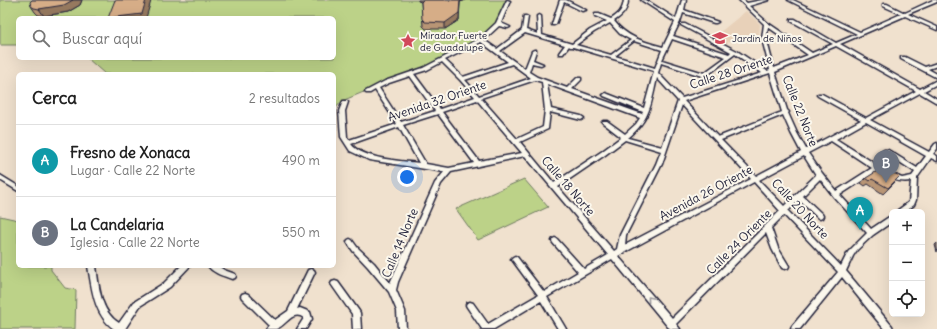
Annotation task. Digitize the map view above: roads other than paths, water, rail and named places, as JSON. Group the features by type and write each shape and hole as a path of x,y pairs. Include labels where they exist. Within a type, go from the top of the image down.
{"street":[{"path":"554,24 562,0 584,10"},
{"path":"561,53 582,37 611,21 624,9 626,0"},
{"path":"643,0 678,22"},
{"path":"554,186 638,127 645,114 659,61 678,22 684,0"},
{"path":"741,0 766,24 812,55"},
{"path":"746,5 767,0"},
{"path":"790,0 861,34"},
{"name":"Calle 28 Oriente","path":"617,253 623,235 664,150 682,100 769,72 836,45 936,0"},
{"path":"368,92 387,82 411,74 442,60 481,40 498,24 508,1"},
{"path":"886,5 937,28"},
{"path":"682,11 716,22"},
{"path":"597,15 611,21 620,32 633,40 665,50"},
{"path":"539,16 540,36"},
{"path":"498,50 524,31 526,17"},
{"path":"793,20 937,101"},
{"path":"498,24 508,27"},
{"name":"Calle 22 Norte","path":"766,24 764,37 769,72 805,153 820,175 871,233"},
{"path":"683,25 735,52 769,72"},
{"name":"Calle 20 Norte","path":"524,31 656,72 842,272 889,329"},
{"path":"671,38 729,56"},
{"path":"481,40 498,50 535,78 645,114"},
{"path":"611,57 633,40"},
{"path":"527,71 534,51"},
{"path":"659,61 705,75 735,52"},
{"path":"903,58 937,76"},
{"name":"Calle 18 Norte","path":"442,60 462,79 525,154 617,253 673,326"},
{"path":"530,61 541,64"},
{"path":"462,79 512,62"},
{"path":"925,69 937,64"},
{"path":"411,74 478,164"},
{"name":"Avenida 32 Oriente","path":"346,143 401,126 535,78"},
{"path":"569,89 579,79"},
{"path":"515,142 546,128 548,110 544,81"},
{"name":"Avenida 26 Oriente","path":"487,329 582,272 937,82"},
{"path":"376,88 401,126 423,165"},
{"path":"606,95 645,114"},
{"path":"820,95 937,159"},
{"path":"345,102 342,111 344,137 346,143 352,150 369,158 449,170 525,154"},
{"path":"548,110 581,118"},
{"path":"718,139 786,112"},
{"path":"605,122 624,137 664,150"},
{"name":"Calle 22 Norte","path":"832,139 895,178 902,180 914,178"},
{"path":"904,209 912,204 914,200 914,178 937,144"},
{"path":"886,151 918,171"},
{"path":"836,194 877,168"},
{"name":"Calle 14 Norte","path":"402,329 401,311 392,290 394,282 438,183 449,170"},
{"name":"Calle 24 Oriente","path":"673,326 820,175"},
{"path":"0,177 16,188"},
{"path":"800,197 820,216"},
{"path":"795,329 842,272 850,254 871,233 889,220"},
{"path":"768,228 775,250 786,266"},
{"path":"555,241 582,272"},
{"path":"350,242 392,290"},
{"path":"515,259 542,295 562,329"},
{"path":"92,268 96,295 100,306 104,314 120,329 137,304 166,285 184,268"},
{"path":"215,268 232,276"},
{"path":"245,296 272,327 291,312 311,272"},
{"path":"335,284 356,313 357,329"},
{"path":"470,305 487,329"},
{"path":"291,312 300,312 306,315 308,319 301,329"}],"place":[{"name":"Jardín de Niños","path":"720,38"},
{"name":"Mirador Fuerte de Guadalupe","path":"408,41"},
{"name":"La Candelaria","path":"886,183"},
{"name":"Fresno de Xonaca","path":"860,230"}]}
